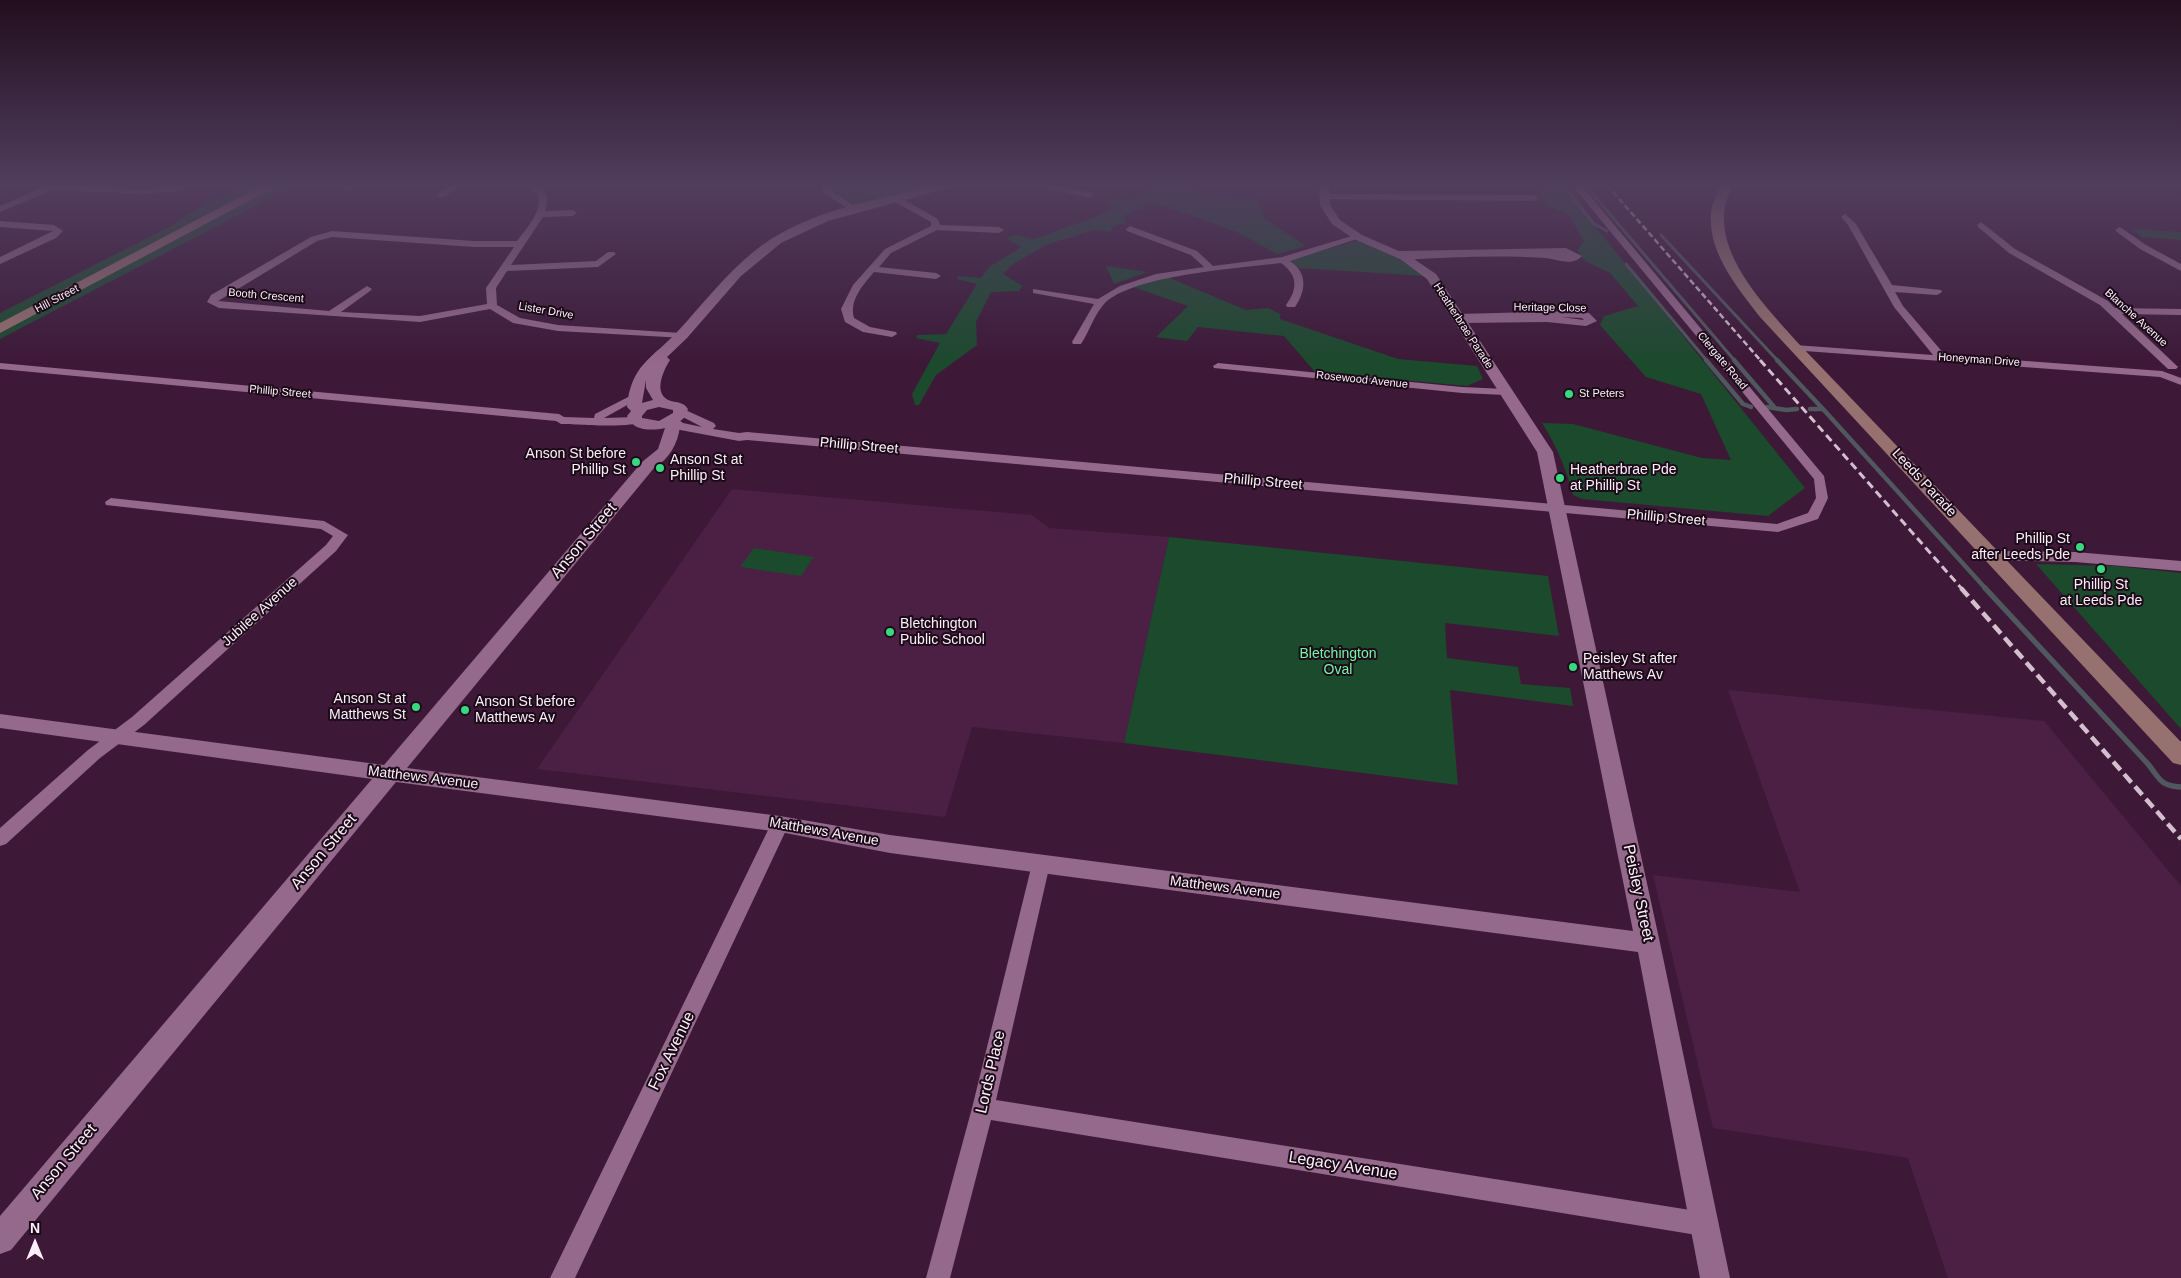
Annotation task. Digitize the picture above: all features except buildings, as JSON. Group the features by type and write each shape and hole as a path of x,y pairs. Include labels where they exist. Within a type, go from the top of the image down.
{"main road":[{"name":"Hill Street","path":"0,329 160,245"},
{"name":"Leeds Parade","path":"1724,245 1726,256 1750,294 1795,348 2181,757"}],"street":[{"path":"0,261 35,245"},
{"name":"Booth Crescent","path":"303,245 215,297 212,302 219,305 420,319 492,306"},
{"path":"492,306 491,288 518,245"},
{"name":"Anson Street","path":"648,465 646,461 656,436 639,413 640,376 655,358 663,355 711,301 757,254 771,245"},
{"path":"892,334 867,330 849,320 846,309 856,287 870,269 888,251 901,245"},
{"path":"1174,245 1194,253 1211,269"},
{"path":"1077,342 1100,302 1124,288 1159,276 1283,260 1333,245"},
{"name":"Heatherbrae Parade","path":"1375,245 1401,256 1432,277 1545,452 1556,509"},
{"name":"Clergate Road","path":"1625,245 1820,479 1822,498 1813,516 1778,528"},
{"path":"1864,245 1899,307 1941,357"},
{"name":"Blanche Avenue","path":"2004,245 2052,276 2093,296 2112,311 2172,370"},
{"path":"2139,245 2181,268"},
{"path":"1566,251 1577,256 1572,259 1548,255 1516,254 1401,256 1566,251"},
{"path":"504,268 598,264 611,254"},
{"path":"1283,260 1296,270 1300,286 1296,299 1291,305"},
{"path":"870,269 936,276"},
{"path":"1888,288 1937,292"},
{"path":"331,314 367,289"},
{"path":"1037,291 1100,302"},
{"name":"Lister Drive","path":"492,306 517,321 558,328 681,336"},
{"path":"2112,311 2181,312"},
{"name":"Heritage Close","path":"1566,314 1585,315 1592,319 1586,323 1547,319 1459,319 1566,314"},
{"name":"Honeyman Drive","path":"1795,348 2172,370"},
{"name":"Anson Street","path":"663,355 664,358 656,369 652,383 655,396 664,403"},
{"name":"Phillip Street","path":"0,366 559,418 639,413"},
{"name":"Rosewood Avenue","path":"1218,366 1462,390 1505,392"},
{"path":"2172,370 2181,382"},
{"path":"639,413 650,404 664,403 678,406 669,443"},
{"name":"Phillip Street","path":"559,418 561,420 578,422 639,413"},
{"path":"639,413 674,418"},
{"name":"Phillip Street","path":"674,418 747,436 1778,528"},
{"name":"Phillip Street","path":"674,418 679,426 738,437 747,436"},
{"path":"669,443 688,435 708,432"},
{"name":"Anson Street","path":"0,1239 648,465 655,462 669,443"},
{"name":"Jubilee Avenue","path":"0,839 94,754 147,714 331,548 341,535 324,525 111,502"},
{"name":"Peisley Street","path":"1556,509 1586,640 1715,1278"},
{"path":"1992,556 2075,558 2181,566"},
{"name":"Matthews Avenue","path":"0,721 389,774 511,788 780,824 890,844 1648,942"},
{"name":"Fox Avenue","path":"562,1278 780,824"},
{"name":"Lords Place","path":"938,1278 983,1108 1041,864"},
{"name":"Legacy Avenue","path":"983,1108 1703,1224"}],"shaded area":[{"name":"Bletchington Public School","path":"732,489 1032,515 1049,528 1169,537 1124,743 972,727 945,817 537,769"},
{"path":"1728,690 2044,721 2181,886 2181,1278 1948,1278 1908,1158 1713,1128 1653,875 1800,892"}],"green space":[{"path":"134,245 181,245 0,339 0,313"},
{"path":"1017,245 1047,245 1013,264 1003,274 1023,286 1019,291 991,292 976,322 977,345 936,375 919,405 915,405 912,394 940,343 916,338 917,335 946,334 977,284 957,279 958,276 981,278 989,267 1021,247"},
{"path":"1260,245 1306,246 1277,254"},
{"path":"1343,245 1369,245 1396,257 1425,276 1299,268 1290,260"},
{"path":"1581,245 1610,245 1805,488 1768,516 1582,499 1573,495 1560,458 1542,423 1573,424 1702,458 1731,460 1701,394 1646,377 1600,325 1604,316 1638,306 1610,273 1585,261 1577,250"},
{"path":"1106,266 1148,272 1114,284"},
{"path":"1165,276 1246,310 1268,308 1280,314 1280,319 1398,359 1477,366 1483,379 1467,386 1315,372 1284,336 1198,327 1187,341 1156,337 1188,306 1133,287"},
{"name":"Bletchington Oval","path":"1169,537 1548,576 1559,636 1445,623 1447,658 1518,667 1521,684 1570,688 1573,706 1450,690 1458,785 1124,743"},
{"path":"754,548 814,557 801,576 740,567"},
{"path":"2036,564 2116,566 2181,573 2181,729"}],"waterway":[{"path":"1636,245 1735,361"},
{"path":"1670,245 1778,361"},
{"path":"1626,264 1707,361"},
{"path":"1706,360 1743,404 1751,407"},
{"path":"1734,360 1775,408"},
{"path":"1777,360 1823,409"},
{"path":"1767,407 1786,410 1797,409"},
{"path":"1810,409 1823,409"},
{"path":"1823,409 1986,589"},
{"path":"1985,588 2148,764 2158,778 2169,785 2181,787"}],"railway":[{"path":"1659,245 1761,361"},
{"path":"1760,360 1962,589"},
{"path":"1961,588 2181,839"}],"place":[{"name":"St Peters","path":"1569,394"},
{"name":"Anson St before Phillip St","path":"636,462"},
{"name":"Anson St at Phillip St","path":"660,468"},
{"name":"Heatherbrae Pde at Phillip St","path":"1560,478"},
{"name":"Phillip St after Leeds Pde","path":"2080,547"},
{"name":"Phillip St at Leeds Pde","path":"2101,569"},
{"name":"Bletchington Public School","path":"890,632"},
{"name":"Peisley St after Matthews Av","path":"1573,667"},
{"name":"Anson St at Matthews St","path":"416,707"},
{"name":"Anson St before Matthews Av","path":"465,710"}]}
